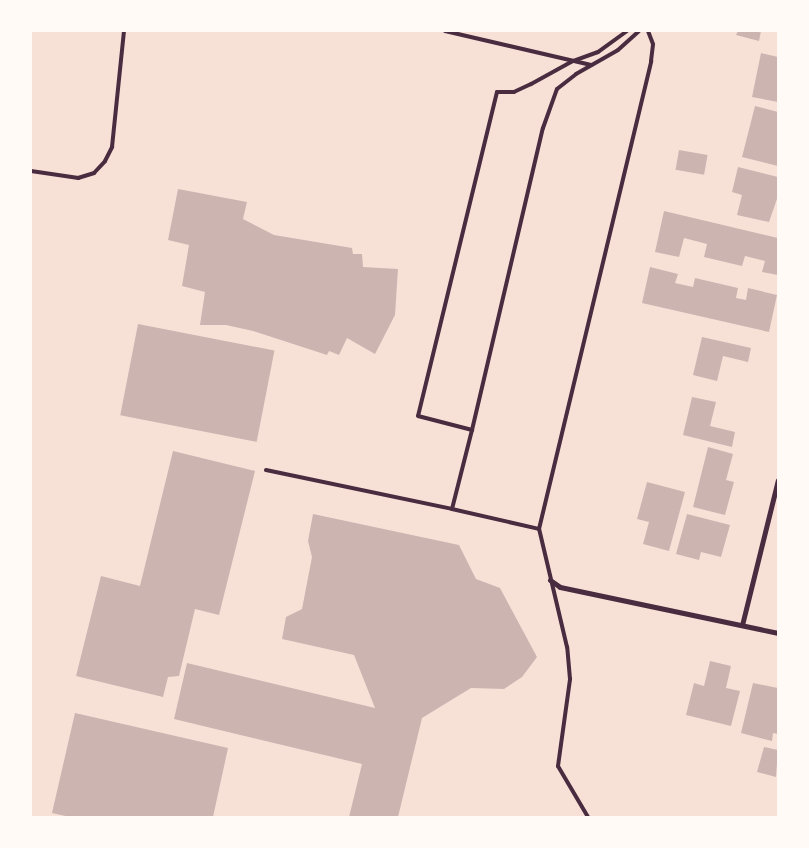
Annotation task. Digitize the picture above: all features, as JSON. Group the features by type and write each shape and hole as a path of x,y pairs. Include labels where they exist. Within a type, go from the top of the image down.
{"street":[{"path":"742,624 778,480"},
{"path":"550,580 560,587 778,633"}],"lane":[{"path":"31,171 78,178 94,173 105,161 112,146 124,31"},
{"path":"445,31 571,62 591,65"},
{"path":"472,430 418,416 497,92 514,92 571,62 598,52 627,31"},
{"path":"452,509 543,128 557,89 591,65 618,50 639,31"},
{"path":"588,817 558,766 559,738 570,679 567,647 550,580 540,529 651,60 653,44 648,31"},
{"path":"266,470 540,529"}],"building":[{"path":"738,31 761,31 759,41 736,35"},
{"path":"761,53 778,57 778,102 752,97"},
{"path":"755,106 778,112 778,166 742,157"},
{"path":"679,150 708,155 704,175 676,170"},
{"path":"738,167 778,177 778,196 769,222 737,215 742,195 732,192"},
{"path":"178,189 247,202 243,219 274,235 352,248 353,254 362,254 363,267 398,269 395,315 375,354 347,338 339,355 329,351 327,355 253,331 226,325 200,325 205,292 182,286 189,245 168,240"},
{"path":"664,211 778,238 778,275 762,272 765,261 745,256 742,266 704,257 707,244 684,238 679,257 655,252"},
{"path":"650,267 678,274 675,283 693,287 695,278 738,288 736,298 746,300 748,288 777,295 769,332 642,303"},
{"path":"138,324 274,351 257,442 120,415"},
{"path":"702,337 751,348 748,362 723,356 717,381 693,375"},
{"path":"692,397 716,402 710,426 735,432 732,447 683,435"},
{"path":"708,447 733,454 726,480 734,482 725,515 693,507"},
{"path":"173,451 255,471 219,615 195,609 179,676 168,677 163,697 76,676 101,576 140,586"},
{"path":"647,482 685,492 669,551 643,544 649,522 637,519"},
{"path":"313,514 459,545 476,579 500,588 537,657 522,677 504,689 471,688 422,718 398,817 349,817 362,764 174,719 187,663 375,708 354,655 282,639 286,617 302,609 312,557 308,541"},
{"path":"687,514 730,525 721,557 701,552 699,560 676,554"},
{"path":"710,661 731,666 726,688 740,691 731,726 686,715 694,683 704,686"},
{"path":"753,683 778,688 778,734 773,733 772,741 741,733"},
{"path":"75,713 228,748 213,817 70,817 52,813"},
{"path":"764,747 778,750 776,777 757,772"}]}
